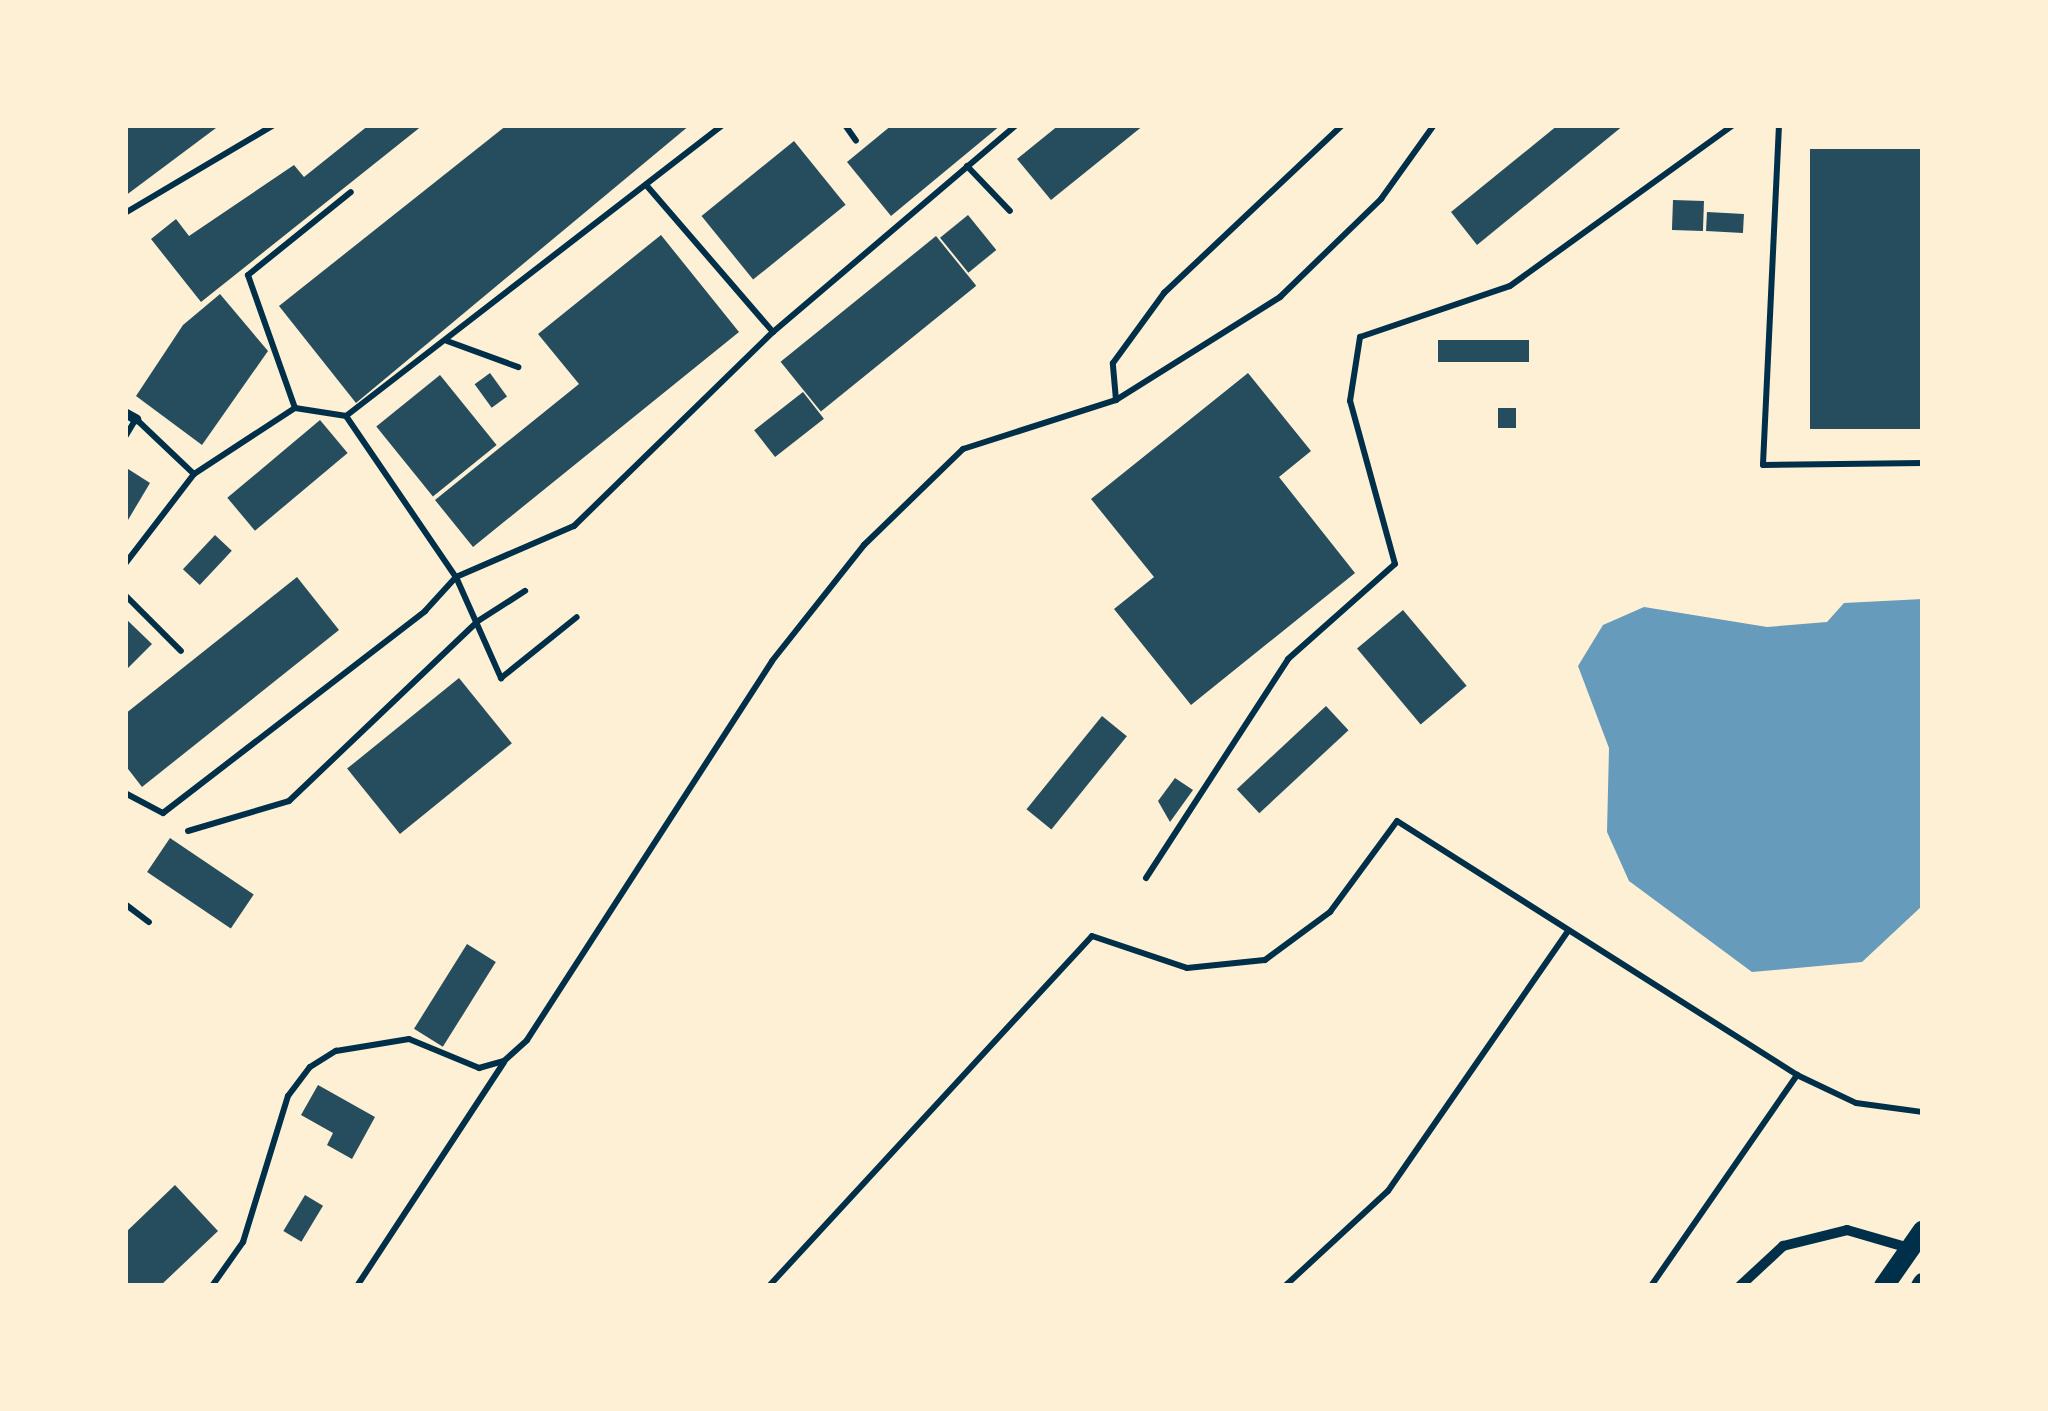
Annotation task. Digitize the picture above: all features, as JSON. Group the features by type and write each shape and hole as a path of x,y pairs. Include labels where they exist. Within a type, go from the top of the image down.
{"main road":[{"path":"1884,1286 1923,1230"}],"street":[{"path":"1740,1286 1784,1246 1847,1230 1910,1248"}],"lane":[{"path":"125,213 274,125"},
{"path":"125,564 194,474 295,408 346,416 722,125"},
{"path":"845,125 856,140"},
{"path":"125,793 164,812 425,612 456,576 574,526 773,332 1016,125"},
{"path":"1116,400 1113,364 1164,292 1342,125"},
{"path":"357,1286 504,1061 527,1040 772,660 864,545 964,449 1116,400 1280,297 1330,254 1434,125"},
{"path":"1146,878 1288,660 1395,564 1350,400 1360,337 1510,286 1734,125"},
{"path":"1779,125 1763,465 1923,462"},
{"path":"967,166 1010,211"},
{"path":"647,186 773,332"},
{"path":"295,408 248,275 351,192"},
{"path":"446,340 518,367"},
{"path":"125,437 130,416 194,474"},
{"path":"346,416 456,576 501,678 577,617"},
{"path":"188,831 289,801 478,621 525,590"},
{"path":"125,595 181,651"},
{"path":"769,1286 1092,936 1187,968 1265,960 1330,912 1397,821 1797,1076 1856,1103 1923,1112"},
{"path":"125,904 149,922"},
{"path":"1285,1286 1388,1191 1568,931"},
{"path":"212,1286 243,1242 288,1096 310,1067 336,1051 409,1039 480,1068 504,1061"},
{"path":"1651,1286 1797,1076"}],"water":[{"path":"1923,599 1923,905 1862,962 1752,972 1629,881 1607,832 1609,748 1578,666 1603,625 1644,607 1767,627 1827,622 1844,603"}],"building":[{"path":"125,125 220,125 125,196"},
{"path":"369,125 423,125 201,302 151,239 176,219 189,236 294,165 304,177"},
{"path":"507,125 690,125 356,403 279,306"},
{"path":"892,125 1001,125 891,216 847,162"},
{"path":"1059,125 1144,125 1051,200 1017,159"},
{"path":"1558,125 1624,125 1477,245 1451,212"},
{"path":"794,141 846,205 753,280 702,216"},
{"path":"1810,149 1923,149 1923,429 1810,429"},
{"path":"1673,200 1704,201 1703,231 1672,230"},
{"path":"1707,212 1744,214 1743,233 1706,231"},
{"path":"968,215 996,250 968,273 940,238"},
{"path":"661,235 739,332 473,547 435,500 579,384 538,334"},
{"path":"936,236 976,286 821,412 781,362"},
{"path":"220,294 268,351 202,445 136,396 183,325"},
{"path":"1438,340 1529,340 1529,362 1438,362"},
{"path":"490,373 507,396 492,408 475,384"},
{"path":"1248,373 1311,451 1279,477 1355,573 1191,705 1114,609 1154,577 1091,499"},
{"path":"440,375 497,445 433,497 376,427"},
{"path":"803,392 824,419 775,457 754,430"},
{"path":"1498,408 1516,408 1516,428 1498,428"},
{"path":"320,420 348,453 255,531 227,498"},
{"path":"125,467 150,483 125,525"},
{"path":"215,535 232,551 200,585 183,569"},
{"path":"297,577 339,630 142,787 125,765 125,714"},
{"path":"1403,610 1467,686 1421,724 1357,649"},
{"path":"125,618 152,644 125,671"},
{"path":"459,678 512,743 400,834 347,769"},
{"path":"1326,706 1349,730 1259,813 1237,789"},
{"path":"1102,716 1127,736 1051,829 1026,809"},
{"path":"1175,778 1193,790 1170,822 1158,801"},
{"path":"170,838 254,894 231,928 147,872"},
{"path":"467,944 496,962 443,1047 414,1029"},
{"path":"318,1085 375,1117 352,1159 327,1145 333,1133 301,1115"},
{"path":"175,1185 218,1231 160,1286 125,1286 125,1233"},
{"path":"305,1195 323,1206 301,1242 283,1231"}]}
